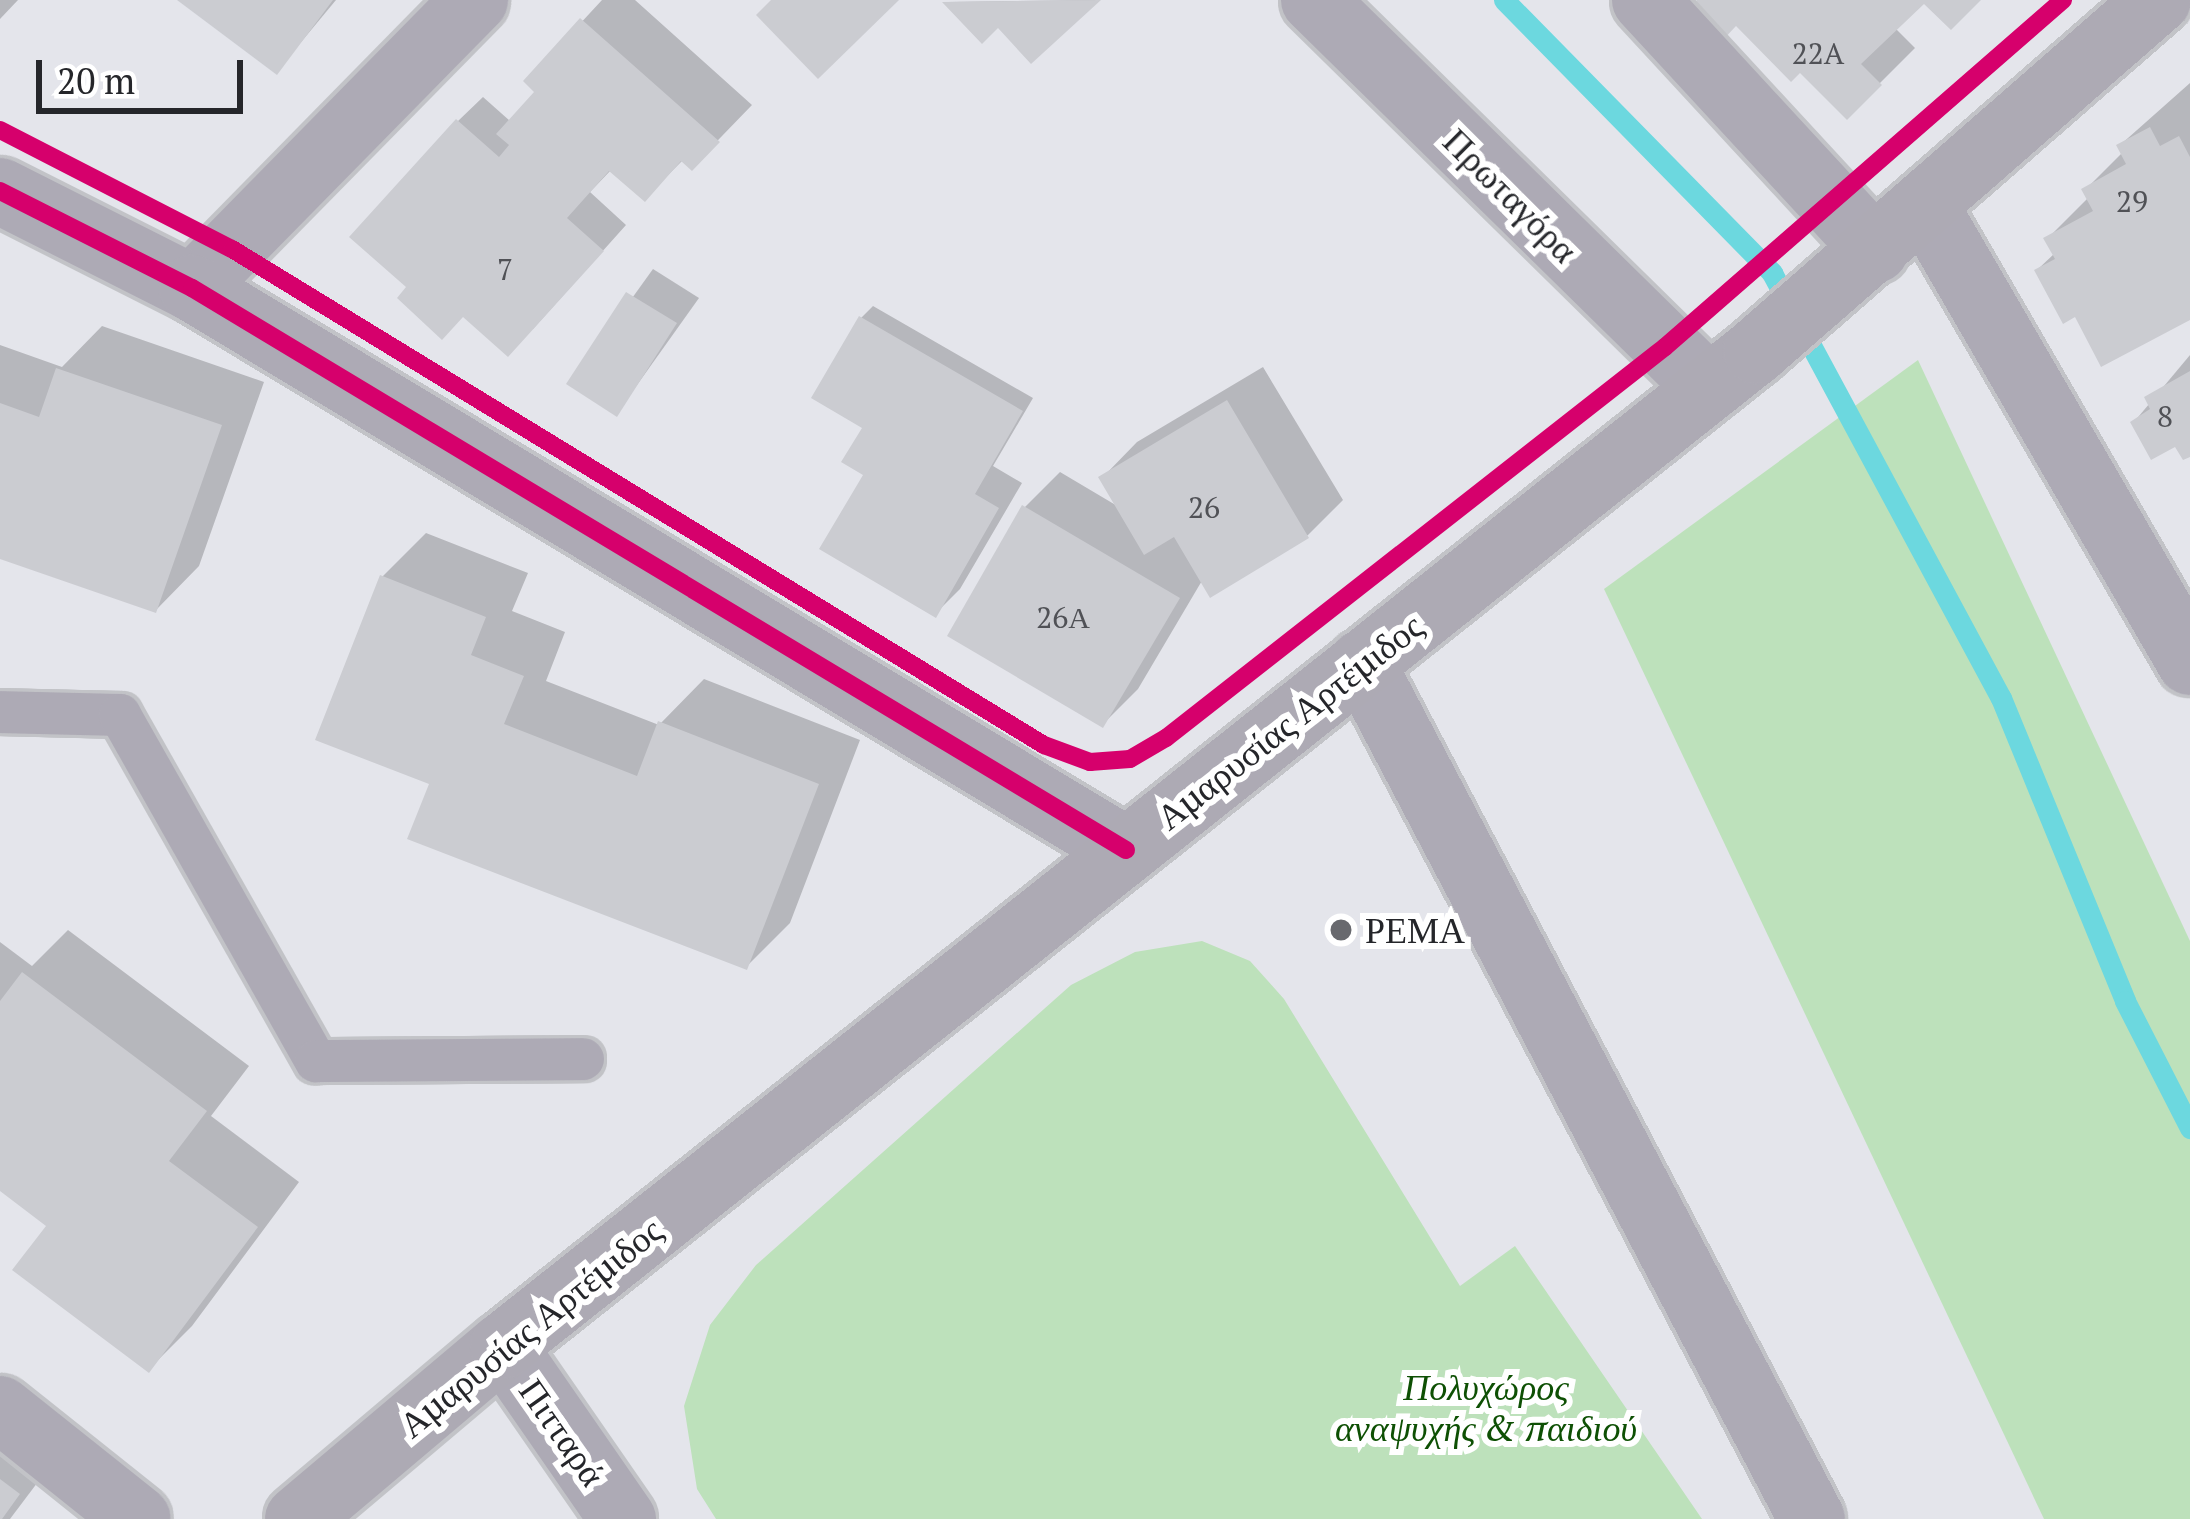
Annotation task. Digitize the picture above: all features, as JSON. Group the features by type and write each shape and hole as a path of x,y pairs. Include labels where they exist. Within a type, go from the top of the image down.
{"main road":[{"name":"Αμαρυσίας Αρτέμιδος","path":"298,1519 503,1346 1733,370 2158,0"}],"street":[{"path":"193,288 475,0"},
{"name":"Πρωταγόρα","path":"1314,0 1733,370"},
{"path":"1645,0 1854,269"},
{"path":"0,190 193,288 1126,850"},
{"path":"1925,207 2190,662"},
{"path":"1362,663 1812,1519"},
{"name":"Πιτταρά","path":"503,1346 623,1519"},
{"path":"0,1408 138,1519"}],"lane":[{"path":"0,712 120,715 316,1061 584,1059"}],"green space":[{"path":"1918,360 2190,941 2190,1519 2044,1519 1604,589"},
{"name":"Πολυχώρος αναψυχής & παιδιού","path":"1202,941 1250,961 1284,999 1460,1286 1515,1246 1702,1519 716,1519 697,1489 684,1406 710,1325 756,1265 1071,985 1135,952"}],"building":[{"path":"177,0 333,0 277,75"},
{"path":"771,0 899,0 818,79 756,15"},
{"path":"1101,0 1031,64 998,28 982,44 942,2"},
{"path":"1697,0 1981,0 1951,30 1924,4 1861,64 1882,85 1847,120 1800,73 1791,82 1736,26 1721,42 1688,9"},
{"path":"580,18 720,142 692,171 681,161 645,202 609,171 567,218 604,251 508,357 463,317 442,340 397,298 406,287 349,237 456,119 499,157 509,145 496,134 534,92 523,81"},
{"path":"2150,127 2160,146 2179,136 2190,157 2190,320 2101,367 2075,317 2063,324 2034,270 2055,259 2043,238 2093,211 2081,189 2126,164 2116,145"},
{"path":"626,292 677,323 617,417 566,384"},
{"path":"859,316 1023,411 975,494 999,508 936,618 819,549 863,475 841,462 862,428 811,398"},
{"path":"56,368 222,425 156,613 0,559 0,403 39,417"},
{"path":"2190,371 2190,457 2183,460 2175,447 2151,460 2130,422 2150,409 2144,397"},
{"path":"1227,400 1309,538 1210,598 1174,537 1144,555 1098,477"},
{"path":"1022,505 1180,598 1103,728 947,636"},
{"path":"380,575 486,617 471,655 524,676 504,724 637,776 658,721 819,784 747,970 407,839 429,784 315,740"},
{"path":"22,972 207,1111 169,1161 258,1227 149,1373 12,1270 46,1226 0,1191 0,1001"},
{"path":"0,1479 20,1494 2,1519 0,1519"}],"waterway":[{"path":"1504,0 1772,273 2001,698 2125,1001 2190,1128"}],"cycle path":[{"path":"0,130 232,249 1044,745 1090,762 1130,759 1166,738 1665,347 2063,0"},
{"path":"0,191 192,288 1126,850"}],"place":[{"name":"ΡΕΜΑ","path":"1341,930"}]}
